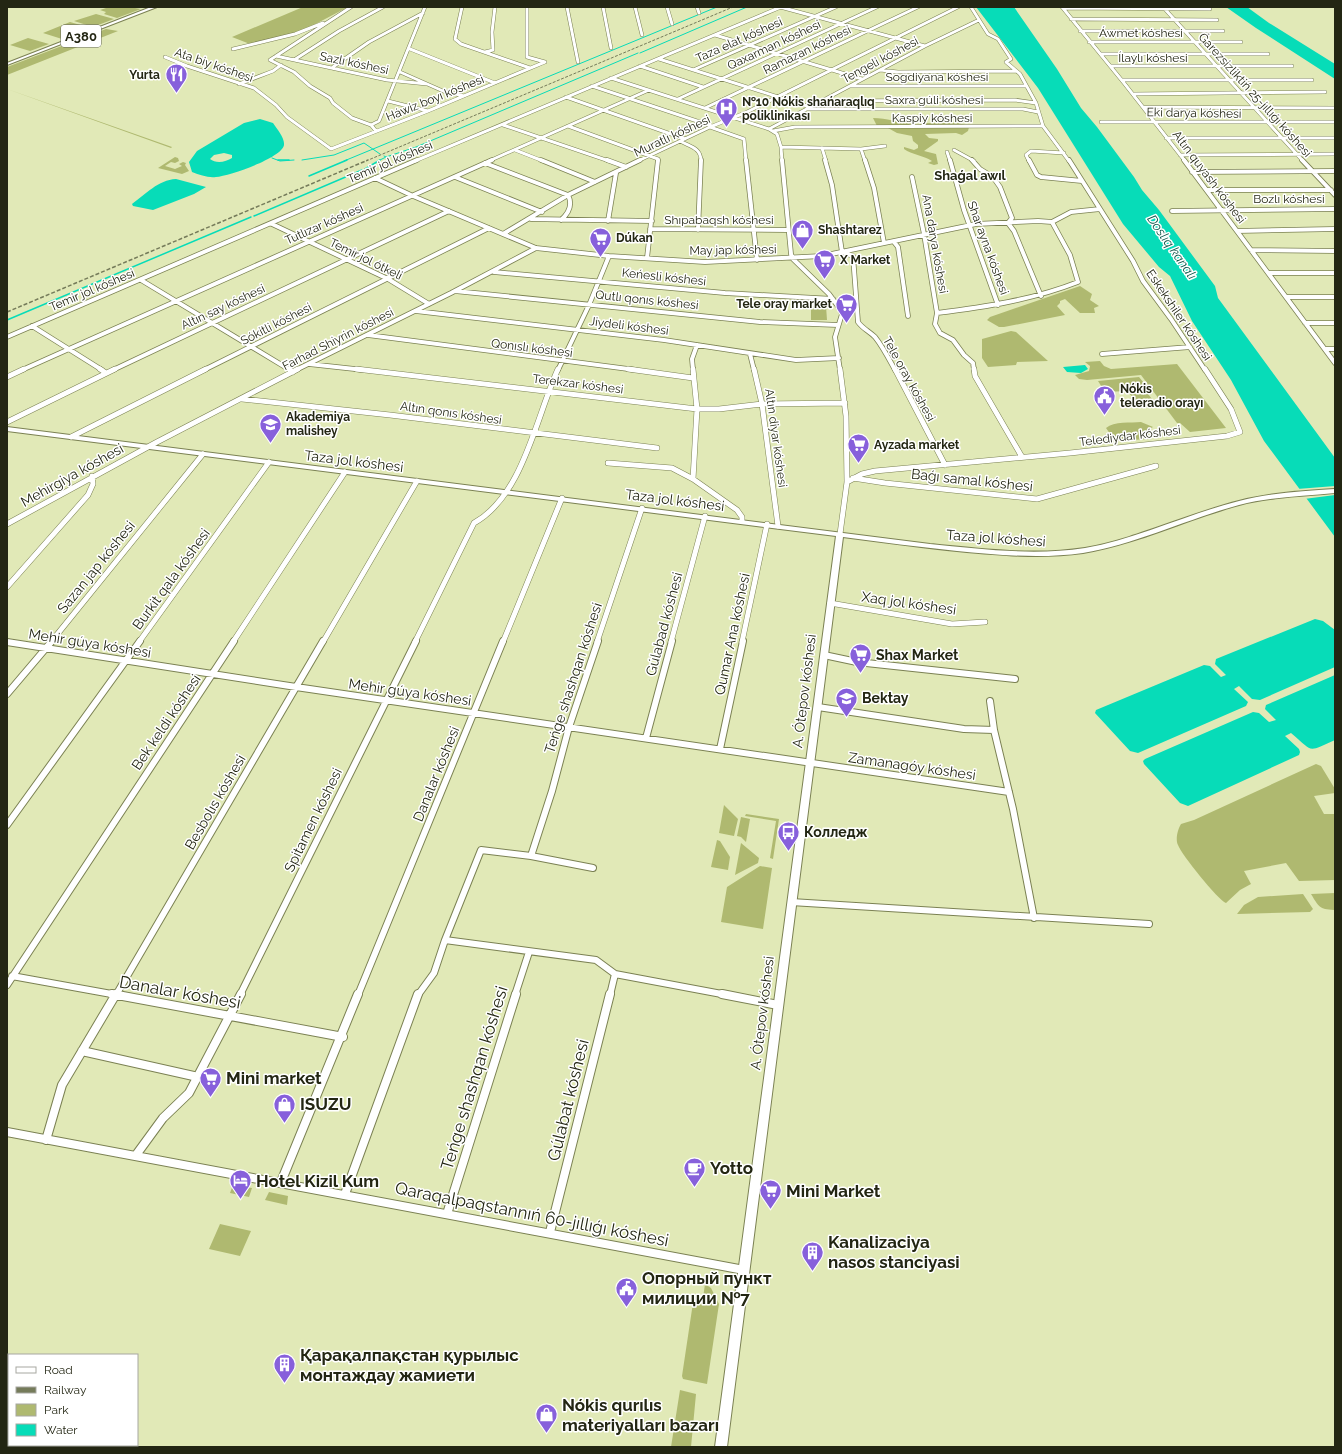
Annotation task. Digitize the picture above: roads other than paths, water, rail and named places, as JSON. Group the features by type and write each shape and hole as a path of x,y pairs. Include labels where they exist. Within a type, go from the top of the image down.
{"highway":[{"name":"A380","path":"7,64 155,7"}],"main road":[{"name":"Taza jol kóshesi","path":"7,429 999,553 1056,554 1101,547 1228,505 1268,497 1335,490"},
{"name":"A. Ótepov kóshesi","path":"721,1447 790,902 818,708 840,534"}],"street":[{"path":"351,7 311,35 270,60 294,72 310,86 330,98 333,103 352,118 371,125 376,131"},
{"path":"239,84 261,76 294,60 339,31 383,7"},
{"path":"371,125 379,121 388,102 410,49 425,7"},
{"path":"462,7 455,39 461,44 530,68"},
{"path":"484,52 492,50 492,32 495,7"},
{"name":"Háwiz boyı kóshesi","path":"331,149 428,111 545,62 528,58 527,7"},
{"path":"567,7 578,62"},
{"path":"604,7 611,48"},
{"path":"635,7 642,35"},
{"path":"668,7 672,24"},
{"path":"697,7 699,13"},
{"path":"781,7 925,46"},
{"name":"Temir jol kóshesi","path":"7,337 376,178 781,7"},
{"name":"Taza elat kóshesi","path":"693,70 836,7"},
{"name":"Qaxarman kóshesi","path":"678,99 877,7"},
{"name":"Ramazan kóshesi","path":"705,108 918,7"},
{"name":"Muratlı kóshesi","path":"503,234 530,220 568,195 777,97 958,7"},
{"path":"971,7 979,20"},
{"path":"1062,7 1210,8"},
{"name":"Altın quyash kóshesi","path":"1062,7 1088,42 1111,66 1134,94 1335,363"},
{"path":"949,8 954,9"},
{"name":"Ǵarezsizliktiń 25-jıllıǵı kóshesi","path":"1163,8 1335,195"},
{"path":"333,67 369,42 423,13"},
{"path":"234,49 295,34 332,19"},
{"path":"1071,19 1217,20"},
{"name":"Tengeli kóshesi","path":"771,130 862,79 979,20"},
{"name":"Eskekshiler kóshesi","path":"979,20 988,34 998,39 1010,59 1006,62 1020,74 1036,103 1043,126 1064,153 1133,261 1143,281 1190,347 1231,409 1240,432"},
{"path":"1080,31 1223,31"},
{"path":"715,35 862,79"},
{"name":"Áwmet kóshesi","path":"1088,42 1241,42"},
{"path":"410,49 495,83"},
{"path":"1100,54 1268,54"},
{"name":"Sazlı kóshesi","path":"276,56 379,78 427,84"},
{"name":"Ata biy kóshesi","path":"165,57 187,66 254,88 276,105 287,117 331,149"},
{"name":"Saxra gúli kóshesi","path":"659,59 808,108 1024,109 1038,112"},
{"path":"640,66 703,87"},
{"name":"Ílaylı kóshesi","path":"1111,66 1292,66"},
{"path":"880,70 898,72 1016,71"},
{"name":"Sazlı kóshesi","path":"400,72 443,91 464,96"},
{"path":"611,78 771,130 777,134 781,147 788,230 793,259"},
{"path":"1122,80 1312,80"},
{"path":"592,86 744,139 757,260"},
{"name":"Sogdiyana kóshesi","path":"849,86 1026,86"},
{"name":"Tutlızar kóshesi","path":"7,377 542,138 603,109 649,90"},
{"path":"1134,94 1325,92"},
{"path":"566,97 685,139"},
{"path":"822,101 1015,100 1036,103"},
{"path":"388,102 428,111"},
{"path":"1143,107 1335,108"},
{"name":"Eki darya kóshesi","path":"1101,122 1335,122"},
{"path":"503,125 626,167"},
{"path":"568,126 651,155 658,159 647,258"},
{"name":"Kaspiy kóshesi","path":"771,130 795,127 1043,126"},
{"path":"1166,138 1335,138"},
{"path":"680,142 699,151 701,154 698,230"},
{"path":"781,147 861,149 886,146"},
{"path":"822,148 832,185 842,252"},
{"path":"861,149 874,188 884,244"},
{"path":"515,150 595,182"},
{"path":"954,150 975,162 980,169 988,173 996,182 1012,214 1012,218 1008,223 1014,231 1041,296"},
{"path":"1064,153 1031,151 1026,155 1036,174 1041,177 1082,181"},
{"name":"Shar ayna kóshesi","path":"947,152 952,165 951,170 969,225 998,305"},
{"path":"1180,155 1335,154"},
{"path":"485,163 568,195 571,201 568,214 561,220"},
{"path":"1192,172 1335,171"},
{"path":"608,220 616,172"},
{"path":"455,177 542,212"},
{"name":"May jap kóshesi","path":"376,178 413,196 536,248 609,256 705,262 793,259 884,244 969,225 1038,221 1052,222 1072,212 1100,209"},
{"name":"Ana darya kóshesi","path":"912,178 924,234 937,313"},
{"path":"1207,190 1335,190"},
{"name":"Bozlı kóshesi","path":"1172,211 1335,209"},
{"name":"Altın say kóshesi","path":"7,422 106,373 448,211"},
{"path":"530,220 652,221"},
{"path":"1022,457 975,376 973,363 964,355 953,340 940,333 935,324 937,313 1030,300 1061,290 1078,282 1070,255 1052,222"},
{"name":"Temir jol ótkeli","path":"272,224 388,279 429,304"},
{"name":"Sókitli kóshesi","path":"71,438 489,228"},
{"path":"1237,231 1335,229"},
{"name":"Shıpabaqsh kóshesi","path":"650,230 788,230"},
{"path":"894,242 898,247 908,316"},
{"name":"Farhad Shiyrin kóshesi","path":"148,447 293,372 493,272 536,248"},
{"path":"1251,250 1335,251"},
{"name":"Tele oray kóshesi","path":"842,252 853,256 858,322 862,328 874,336 886,353 945,465"},
{"name":"Spitamen kóshesi","path":"136,1155 163,1118 189,1093 198,1077 230,1016 474,523 485,516 506,492 521,468 548,391 589,305 609,256"},
{"name":"A. Ótepov kóshesi","path":"793,259 833,298 840,307 842,313 842,318 835,331 845,403 847,482 840,534"},
{"name":"Keńesli kóshesi","path":"493,272 777,297 833,298"},
{"path":"1269,273 1335,273"},
{"path":"141,280 293,372"},
{"name":"Qutlı qonıs kóshesi","path":"454,291 760,322 838,325"},
{"path":"1287,297 1335,297"},
{"name":"Jiydeli kóshesi","path":"416,311 697,345 796,360 839,358"},
{"path":"1305,323 1335,323"},
{"path":"32,326 106,373"},
{"name":"Qonıslı kóshesi","path":"368,335 562,362 693,378"},
{"path":"692,479 697,409 692,360 697,345"},
{"path":"1102,354 1190,347"},
{"path":"1325,349 1335,349"},
{"name":"Altın diyar kóshesi","path":"750,354 762,404 778,526"},
{"name":"Terekzar kóshesi","path":"309,364 697,409 719,409 762,404 845,403"},
{"name":"Altın qonıs kóshesi","path":"242,399 390,415 532,434 658,448"},
{"name":"Telediydar kóshesi","path":"847,482 862,474 874,471 1227,436 1240,432"},
{"name":"Mehirgiya kóshesi","path":"7,524 92,476 148,447"},
{"name":"Sazan jap kóshesi","path":"7,694 203,454"},
{"name":"Burkit qala kóshesi","path":"7,825 269,462"},
{"path":"608,463 672,468 692,479 740,512 742,521"},
{"name":"Baǵı samal kóshesi","path":"853,478 892,484 1037,499 1156,466"},
{"name":"Bek keldi kóshesi","path":"7,985 345,472"},
{"path":"7,587 88,495 93,484 92,476"},
{"name":"Besbolıs kóshesi","path":"46,1140 62,1085 417,481"},
{"name":"Danalar kóshesi","path":"281,1182 343,1036 562,498"},
{"name":"Teńge shashqan kóshesi","path":"531,856 552,791 569,727 642,508"},
{"name":"Gúlabad kóshesi","path":"646,738 705,516"},
{"name":"Qumar Ana kóshesi","path":"720,750 767,524"},
{"name":"Xaq jol kóshesi","path":"830,604 952,624 985,622"},
{"name":"Mehir gúyа kóshesi","path":"7,642 810,764"},
{"path":"824,655 857,662 1015,679"},
{"path":"990,701 994,730 1009,792 1034,918"},
{"path":"818,708 964,728 994,730"},
{"name":"Zamanagóy kóshesi","path":"810,764 1009,792"},
{"path":"344,1194 418,995 434,974 445,940 481,850 531,856 593,868"},
{"path":"790,902 1149,924"},
{"path":"445,940 596,960 615,974 778,1004"},
{"name":"Teńge shashqan kóshesi","path":"447,1214 529,952"},
{"name":"Gúlabat kóshesi","path":"550,1232 615,974"},
{"name":"Danalar kóshesi","path":"12,976 343,1036"},
{"path":"82,1051 198,1077"},
{"name":"Qaraqalpaqstannıń 60-jıllıǵı kóshesi","path":"7,1132 550,1232 744,1270"}],"water":[{"name":"Doslıq kanalı","path":"976,7 1014,7 1057,69 1081,108 1097,127 1142,190 1159,210 1215,286 1218,298 1335,458 1335,537 1264,441 1231,380 1192,321 1170,276 1159,267 1123,224 1038,88"},
{"path":"1226,7 1247,7 1269,23 1335,64 1335,79 1256,28"},
{"path":"260,119 273,123 284,142 281,150 265,161 254,166 223,176 210,177 192,172 189,162 197,151 244,123","holes":["224,153 232,155 232,158 227,161 215,162 210,159 214,155"]},
{"path":"176,179 206,187 194,194 153,210 133,206 132,204 158,185"},
{"path":"1085,365 1088,369 1081,373 1067,372 1063,367"},
{"path":"1315,619 1323,621 1335,630 1335,667 1260,700 1252,699 1239,686 1234,689 1248,702 1246,706 1138,753 1130,751 1095,713 1096,710 1204,665 1210,666 1221,677 1226,675 1215,664 1216,659"},
{"path":"1335,675 1335,740 1314,749 1307,747 1291,733 1285,736 1299,749 1299,755 1188,806 1180,803 1144,764 1143,761 1145,759 1253,712 1259,713 1269,722 1276,720 1265,709 1266,705"}],"waterway":[{"path":"373,149 717,7"},
{"path":"640,53 747,7"},
{"path":"386,157 416,147 638,53"},
{"path":"302,160 334,155 364,143 373,149"},
{"path":"344,161 373,149"},
{"path":"373,149 380,154"},
{"path":"380,160 386,157"},
{"path":"272,158 280,161 294,160"},
{"path":"278,160 289,160"},
{"path":"309,176 347,160"},
{"path":"365,169 380,160"},
{"path":"254,216 362,170"},
{"path":"7,320 251,217"}],"railway":[{"path":"366,161 733,7"},
{"path":"7,312 368,160"}],"place":[{"name":"Yurta","path":"176,94"},
{"name":"№10 Nókis shańaraqlıq poliklinikası","path":"727,128"},
{"name":"Shashtarez","path":"802,250"},
{"name":"Dúkan","path":"601,258"},
{"name":"X Market","path":"825,280"},
{"name":"Tele oray market","path":"847,324"},
{"name":"Nókis teleradio orayı","path":"1105,416"},
{"name":"Akademiya malishey","path":"271,444"},
{"name":"Ayzada market","path":"859,464"},
{"name":"Shax Market","path":"860,674"},
{"name":"Bektay","path":"847,718"},
{"name":"Колледж","path":"788,852"},
{"name":"Mini market","path":"211,1098"},
{"name":"ISUZU","path":"285,1124"},
{"name":"Yotto","path":"694,1188"},
{"name":"Hotel Kizil Kum","path":"241,1200"},
{"name":"Mini Market","path":"771,1210"},
{"name":"Kanalizaciya nasos stanciyasi","path":"813,1272"},
{"name":"Опорный пункт милиции №7","path":"626,1308"},
{"name":"Қарақалпақстан қурылыс монтаждау жамиети","path":"285,1384"},
{"name":"Nókis qurılıs materiyalları bazarı","path":"547,1434"}],"district":[{"name":"Shaǵal awıl","path":"970,175"}]}
